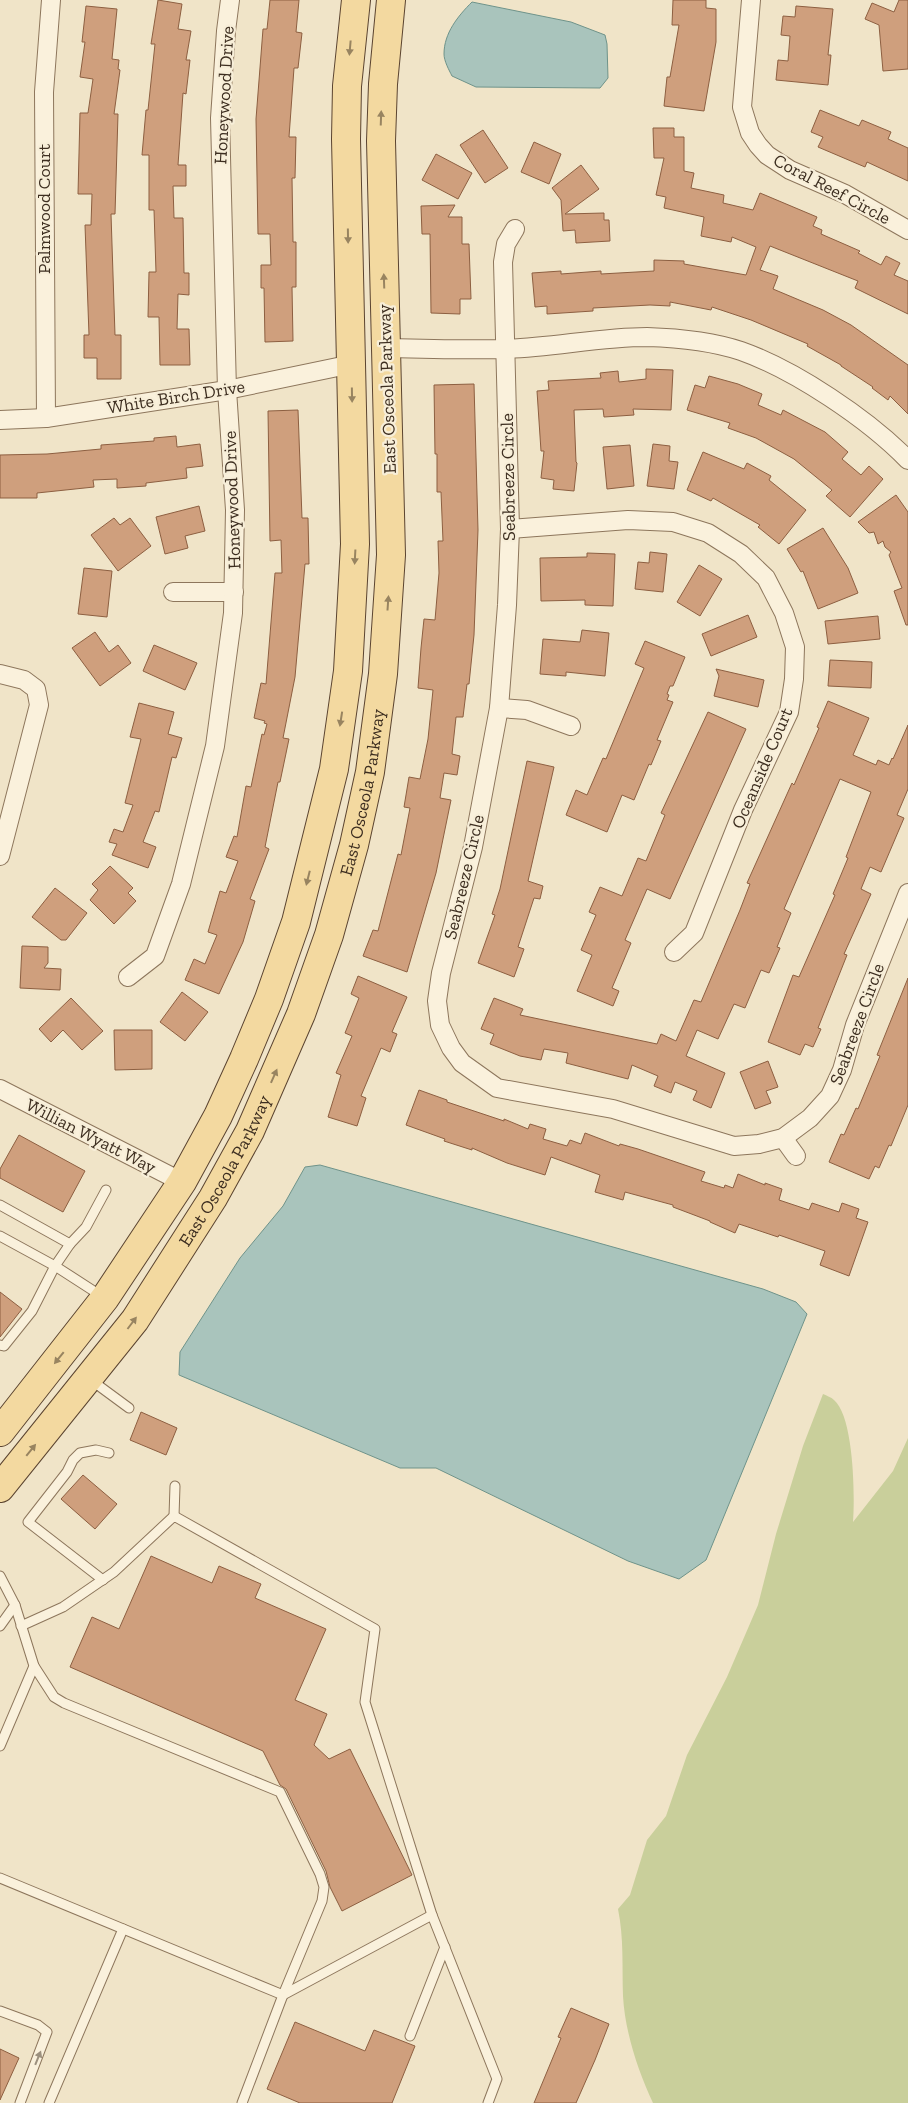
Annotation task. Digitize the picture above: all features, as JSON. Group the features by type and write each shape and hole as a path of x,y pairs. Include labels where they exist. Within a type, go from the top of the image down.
{"main road":[{"name":"East Osceola Parkway","path":"0,1432 105,1298 182,1182 218,1116 269,999 296,922 334,769 348,671 356,544 352,364 348,294 347,94 356,0"},
{"name":"East Osceola Parkway","path":"0,1488 135,1320 182,1249 250,1131 301,1014 329,935 354,845 370,772 383,674 391,555 381,142 383,84 391,0"},
{"path":"348,294 370,336 380,347 386,348"},
{"path":"352,364 361,369 368,378 388,417"}],"street":[{"name":"Palmwood Court","path":"46,418 44,92 51,0"},
{"name":"Honeywood Drive","path":"128,977 155,956 181,884 215,746 233,613 236,510 227,390 220,118 230,0"},
{"name":"Coral Reef Circle","path":"751,0 742,107 748,127 758,145 767,155 790,170 845,194 908,230"},
{"name":"Seabreeze Circle","path":"515,229 506,244 503,262 510,530 507,605 499,708 473,847 441,973 437,1001 440,1025 451,1048 462,1063 497,1088 613,1108 734,1146 759,1144 783,1138 810,1118 830,1096 842,1070 855,1025 908,893"},
{"path":"386,348 504,349 646,337 697,341 740,351 774,366 816,390 858,418 908,460"},
{"name":"White Birch Drive","path":"0,420 46,418 227,390 352,364"},
{"name":"Oceanside Court","path":"510,530 628,520 672,522 708,533 741,554 766,578 784,613 794,647 794,679 789,712 743,810 694,933 674,952"},
{"path":"173,592 234,592"},
{"path":"0,674 24,680 36,688 39,705 0,856"},
{"path":"499,708 527,710 571,726"},
{"name":"Willian Wyatt Way","path":"0,1089 182,1182"},
{"path":"783,1138 796,1156"}],"lane":[{"path":"0,1345 4,1346 32,1312 54,1266 70,1244 86,1227 106,1190"},
{"path":"0,1206 70,1244"},
{"path":"0,1236 54,1266 105,1298"},
{"path":"88,1378 129,1408"},
{"path":"102,1580 28,1522 80,1453 96,1450 109,1453"},
{"path":"20,1626 62,1607 114,1572 174,1516 176,1486"},
{"path":"174,1516 375,1629 365,1702 432,1915 497,2079 488,2103"},
{"path":"0,1576 15,1605 34,1666 54,1697 64,1703 280,1792 298,1826 320,1874 324,1888 322,1901 283,1995 242,2103"},
{"path":"0,1626 15,1605"},
{"path":"0,1746 34,1666"},
{"path":"0,1878 283,1995"},
{"path":"283,1995 432,1915"},
{"path":"49,2103 123,1929"},
{"path":"410,2036 445,1947"},
{"path":"0,2011 38,2025 47,2032 20,2103"}],"green space":[{"path":"823,1394 834,1400 841,1409 846,1423 852,1458 853,1522 893,1471 908,1438 908,2103 653,2103 637,2065 626,2023 618,1909 630,1895 647,1840 666,1816 687,1755 727,1677 758,1605 776,1534 803,1446"}],"water":[{"path":"472,2 571,22 605,35 608,78 600,88 476,87 452,76 444,57 446,39 457,19"},
{"path":"320,1165 763,1289 796,1302 807,1314 706,1560 679,1579 628,1561 436,1468 400,1468 179,1375 180,1352 240,1258 283,1206 305,1167"}],"building":[{"path":"158,0 182,4 178,29 191,31 186,60 190,60 186,94 183,93 178,165 186,165 186,186 173,186 174,218 183,218 184,273 189,273 189,295 178,294 177,329 189,329 190,365 160,365 159,317 148,317 149,272 156,272 154,210 149,210 149,155 142,155 155,44 151,44"},
{"path":"270,0 299,0 296,32 302,33 298,68 294,68 289,137 296,137 295,178 292,178 293,242 296,242 296,287 292,287 293,341 265,342 264,288 261,288 261,265 271,265 270,234 258,234 256,119 263,29 267,29"},
{"path":"673,0 706,0 706,8 716,9 716,42 704,111 664,106 667,77 670,77 679,25 672,25"},
{"path":"899,0 908,0 908,69 883,71 879,25 865,19 872,3 894,12"},
{"path":"86,6 117,9 112,59 119,60 118,69 120,70 114,114 118,114 115,214 111,214 115,335 121,335 121,379 97,379 97,358 84,358 84,335 89,335 85,225 91,225 92,194 78,194 80,113 88,113 93,79 80,77 85,42 82,42"},
{"path":"796,6 833,9 828,55 831,55 828,85 776,80 778,60 788,61 790,36 781,35 783,16 795,17"},
{"path":"820,110 859,126 862,120 891,132 888,139 908,148 908,181 867,162 865,167 818,147 823,137 811,132"},
{"path":"653,128 674,128 674,137 684,137 684,171 694,173 691,188 724,195 723,203 753,210 760,193 817,217 813,226 822,230 821,234 860,251 858,253 881,265 886,256 900,263 894,275 908,281 908,314 855,288 858,281 770,246 760,270 778,276 773,289 823,310 851,325 908,365 908,414 890,396 888,400 841,365 807,346 808,344 751,320 712,307 711,310 670,302 670,306 650,305 593,308 593,311 547,314 547,306 535,307 532,273 561,271 561,274 601,271 601,274 654,271 654,260 684,261 684,264 746,275 756,247 732,237 731,242 701,236 704,217 664,208 666,197 656,195 664,158 654,158"},
{"path":"483,130 508,168 485,183 460,145"},
{"path":"534,142 561,154 549,184 521,172"},
{"path":"436,154 472,173 458,199 422,180"},
{"path":"581,165 599,189 565,214 604,213 604,220 609,220 610,241 576,243 575,230 563,231 561,200 552,188"},
{"path":"455,205 448,217 462,217 462,244 469,244 471,299 460,299 460,314 431,313 430,234 422,234 421,206"},
{"path":"646,369 673,370 671,410 633,409 634,415 604,417 603,409 574,410 577,463 574,491 553,489 554,480 541,478 544,451 541,451 537,391 549,390 548,381 601,378 600,373 618,371 619,382 646,379"},
{"path":"709,376 738,384 762,394 758,405 781,415 783,410 825,432 848,452 842,459 861,475 869,466 883,479 850,517 826,496 832,490 794,459 756,438 728,428 730,423 687,410 695,385 705,388"},
{"path":"474,384 478,530 474,635 469,684 467,684 463,717 456,717 452,754 460,756 457,775 444,773 440,798 451,800 436,873 407,972 363,956 373,930 378,931 398,854 401,855 410,808 404,807 409,777 420,779 428,739 433,690 418,688 421,648 424,619 435,620 439,573 438,541 443,541 441,492 437,492 434,385"},
{"path":"298,410 302,518 308,518 309,564 305,564 295,677 283,738 289,739 265,847 269,849 250,899 255,901 243,942 219,994 185,980 194,959 205,964 217,935 208,932 220,891 226,893 238,861 226,857 234,836 237,837 246,786 251,787 262,734 264,735 267,724 264,723 265,721 254,718 261,683 266,684 275,573 282,573 281,540 270,541 268,411"},
{"path":"176,436 177,447 200,444 203,466 186,468 187,478 146,483 146,486 117,488 117,479 93,480 94,487 37,493 37,498 0,498 0,455 47,454 101,449 101,445 154,441 154,438"},
{"path":"653,444 670,446 669,461 678,462 674,489 647,486"},
{"path":"630,445 634,486 607,489 603,447"},
{"path":"703,452 744,469 747,463 771,476 769,480 806,510 779,544 758,527 760,525 713,498 711,501 687,490"},
{"path":"896,495 908,512 908,625 906,625 894,591 902,588 889,555 891,552 885,547 883,541 878,544 874,532 869,533 858,522"},
{"path":"199,506 205,531 185,536 188,548 165,554 156,517"},
{"path":"114,518 120,525 130,518 151,546 118,571 91,535"},
{"path":"823,528 848,568 858,593 818,609 803,571 801,572 787,549"},
{"path":"650,552 667,554 663,592 635,589 638,562 649,563"},
{"path":"587,553 615,554 613,606 585,605 585,600 541,601 540,558 587,557"},
{"path":"699,565 722,579 700,616 677,602"},
{"path":"84,568 112,571 107,617 78,614"},
{"path":"748,615 757,637 711,656 702,634"},
{"path":"878,616 880,639 828,644 825,621"},
{"path":"582,630 609,633 605,676 566,672 566,676 540,674 543,639 580,642"},
{"path":"95,632 109,652 118,645 131,663 100,686 72,648"},
{"path":"645,641 685,657 673,686 670,686 667,694 669,695 667,700 673,702 657,740 661,741 651,765 649,764 634,800 622,795 607,832 566,815 576,790 587,795 603,758 606,759 644,668 635,664"},
{"path":"154,645 197,663 185,690 143,671"},
{"path":"830,660 872,662 871,688 828,686"},
{"path":"716,669 764,680 758,707 714,696 719,676"},
{"path":"828,701 869,718 853,755 876,765 878,760 889,765 908,725 908,789 897,815 904,818 881,872 870,867 861,889 871,894 844,954 847,955 818,1028 821,1029 813,1047 805,1044 800,1055 768,1042 793,975 799,977 835,895 833,894 871,792 840,779 784,909 791,913 777,947 780,948 769,973 761,970 745,1008 734,1004 718,1039 697,1030 686,1056 725,1073 711,1108 693,1100 697,1091 675,1082 671,1093 654,1086 658,1076 632,1065 628,1079 566,1063 568,1053 544,1049 541,1060 520,1056 490,1044 494,1034 481,1029 494,998 523,1009 520,1015 657,1044 661,1034 676,1041 694,1000 701,1002 740,910 750,884 747,883 792,783 794,785 819,728 817,727"},
{"path":"139,703 174,712 168,734 182,738 176,758 172,757 159,812 155,811 143,842 156,847 148,868 112,855 117,844 109,842 114,829 123,832 133,805 125,803 141,739 130,737"},
{"path":"708,712 746,729 670,899 647,889 625,940 631,943 612,988 619,991 613,1006 577,991 592,955 581,950 596,915 589,912 600,887 622,896 638,858 646,861 665,815 661,813"},
{"path":"527,761 554,767 528,881 543,886 540,899 534,898 518,947 524,949 514,977 478,963 495,915 492,914 500,889"},
{"path":"110,866 133,888 128,893 136,901 114,924 90,900 98,890 92,884"},
{"path":"55,888 87,913 66,940 61,940 32,917"},
{"path":"22,946 48,947 48,963 44,968 61,969 60,990 20,988"},
{"path":"358,976 407,997 392,1032 397,1034 390,1052 381,1048 361,1096 366,1098 357,1126 328,1117 341,1075 336,1073 352,1036 345,1033 359,998 351,994"},
{"path":"908,978 908,1105 891,1146 889,1145 879,1168 875,1166 869,1179 829,1162 841,1134 844,1135 856,1108 858,1109 880,1056 877,1055"},
{"path":"182,992 208,1012 185,1041 160,1022"},
{"path":"71,998 103,1031 82,1050 63,1030 51,1042 39,1029"},
{"path":"114,1030 152,1030 152,1069 115,1070"},
{"path":"768,1061 778,1087 766,1091 771,1103 755,1109 740,1072"},
{"path":"419,1090 447,1100 447,1102 504,1121 504,1119 528,1129 530,1124 546,1129 543,1139 567,1146 570,1140 581,1144 585,1133 619,1146 620,1144 638,1149 705,1172 701,1181 724,1188 725,1185 733,1188 738,1174 765,1185 765,1183 782,1189 779,1200 809,1210 812,1203 839,1212 842,1203 859,1209 856,1218 868,1222 849,1276 820,1265 825,1251 779,1235 778,1237 739,1224 735,1233 673,1207 673,1205 625,1192 623,1200 595,1192 600,1175 551,1157 545,1175 507,1163 472,1148 472,1150 444,1141 445,1139 406,1125"},
{"path":"19,1135 85,1171 63,1212 0,1178 0,1169"},
{"path":"0,1292 22,1309 0,1337"},
{"path":"141,1412 177,1428 166,1455 130,1440"},
{"path":"83,1475 117,1504 95,1529 61,1499"},
{"path":"151,1556 212,1583 219,1566 261,1584 255,1598 326,1629 295,1700 327,1714 314,1745 329,1759 350,1749 412,1875 342,1911 330,1887 326,1871 286,1789 280,1785 263,1751 70,1667 92,1617 119,1629"},
{"path":"571,2008 609,2024 595,2060 576,2103 534,2103 561,2038 558,2037"},
{"path":"295,2022 365,2051 374,2030 415,2046 392,2103 300,2103 267,2089"},
{"path":"0,2049 19,2058 0,2100"}]}
